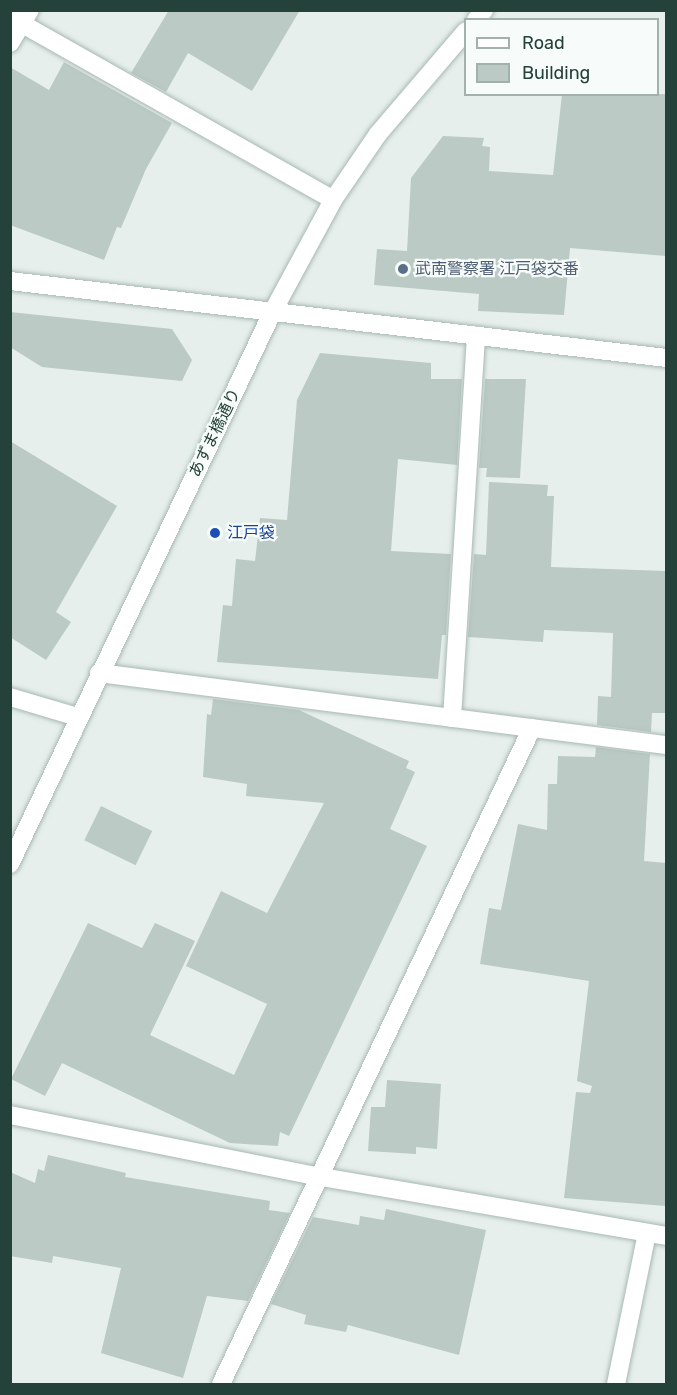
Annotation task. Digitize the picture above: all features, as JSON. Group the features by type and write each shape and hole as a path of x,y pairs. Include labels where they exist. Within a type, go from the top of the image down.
{"street":[{"path":"10,43 21,17 333,200"},
{"name":"あずま橋通り","path":"10,864 77,717 273,313 333,200 378,134 464,32"},
{"path":"10,281 666,358"},
{"path":"452,718 476,336"},
{"path":"99,674 666,745"},
{"path":"10,697 77,717"},
{"path":"221,1384 532,728"},
{"path":"10,1115 321,1177 666,1236"},
{"path":"616,1384 646,1233"}],"building":[{"path":"169,10 300,10 252,91 188,53 166,92 131,73"},
{"path":"64,62 172,123 146,169 121,228 117,227 104,260 10,225 10,67 49,90"},
{"path":"659,94 666,94 666,256 570,248 564,315 478,311 479,294 374,285 377,249 407,251 411,178 443,136 484,138 482,146 490,147 489,171 553,175 562,96 659,96"},
{"path":"10,312 172,329 192,360 182,381 42,367 10,347"},
{"path":"320,353 431,363 431,379 462,379 457,465 398,459 391,551 451,554 446,635 442,635 438,679 217,662 223,605 232,606 236,559 255,561 260,518 287,520 297,400"},
{"path":"485,379 526,379 520,478 486,477 487,468 479,468"},
{"path":"10,441 117,506 56,612 71,622 46,660 10,637"},
{"path":"489,482 548,485 547,496 554,496 551,567 666,571 665,713 652,713 651,732 597,725 598,696 611,697 613,633 544,630 543,642 468,637 474,554 486,555"},
{"path":"213,699 299,710 409,761 406,768 415,772 390,829 427,846 289,1136 280,1132 278,1146 230,1143 62,1063 45,1096 11,1079 88,923 142,948 155,923 195,941 150,1035 234,1075 267,1004 186,966 221,891 267,913 324,803 246,796 247,784 203,777 207,714 211,715"},
{"path":"596,747 650,754 644,861 666,863 666,1206 564,1198 576,1092 590,1093 592,1086 577,1081 589,981 480,964 489,908 501,910 518,824 547,830 548,784 557,784 558,756 595,757"},
{"path":"101,806 152,831 136,865 84,840"},
{"path":"387,1080 441,1084 437,1149 416,1147 416,1154 368,1151 371,1107 385,1107"},
{"path":"48,1155 126,1173 125,1177 270,1201 269,1210 290,1213 248,1301 207,1296 183,1378 101,1353 121,1268 53,1256 52,1263 10,1256 10,1172 35,1183 38,1169 44,1171"},
{"path":"386,1209 486,1230 459,1355 348,1325 346,1332 304,1324 306,1315 271,1304 313,1217 359,1225 360,1216 384,1220"}],"place":[{"name":"武南警察署 江戸袋交番","path":"403,269"},
{"name":"江戸袋","path":"215,533"}]}
